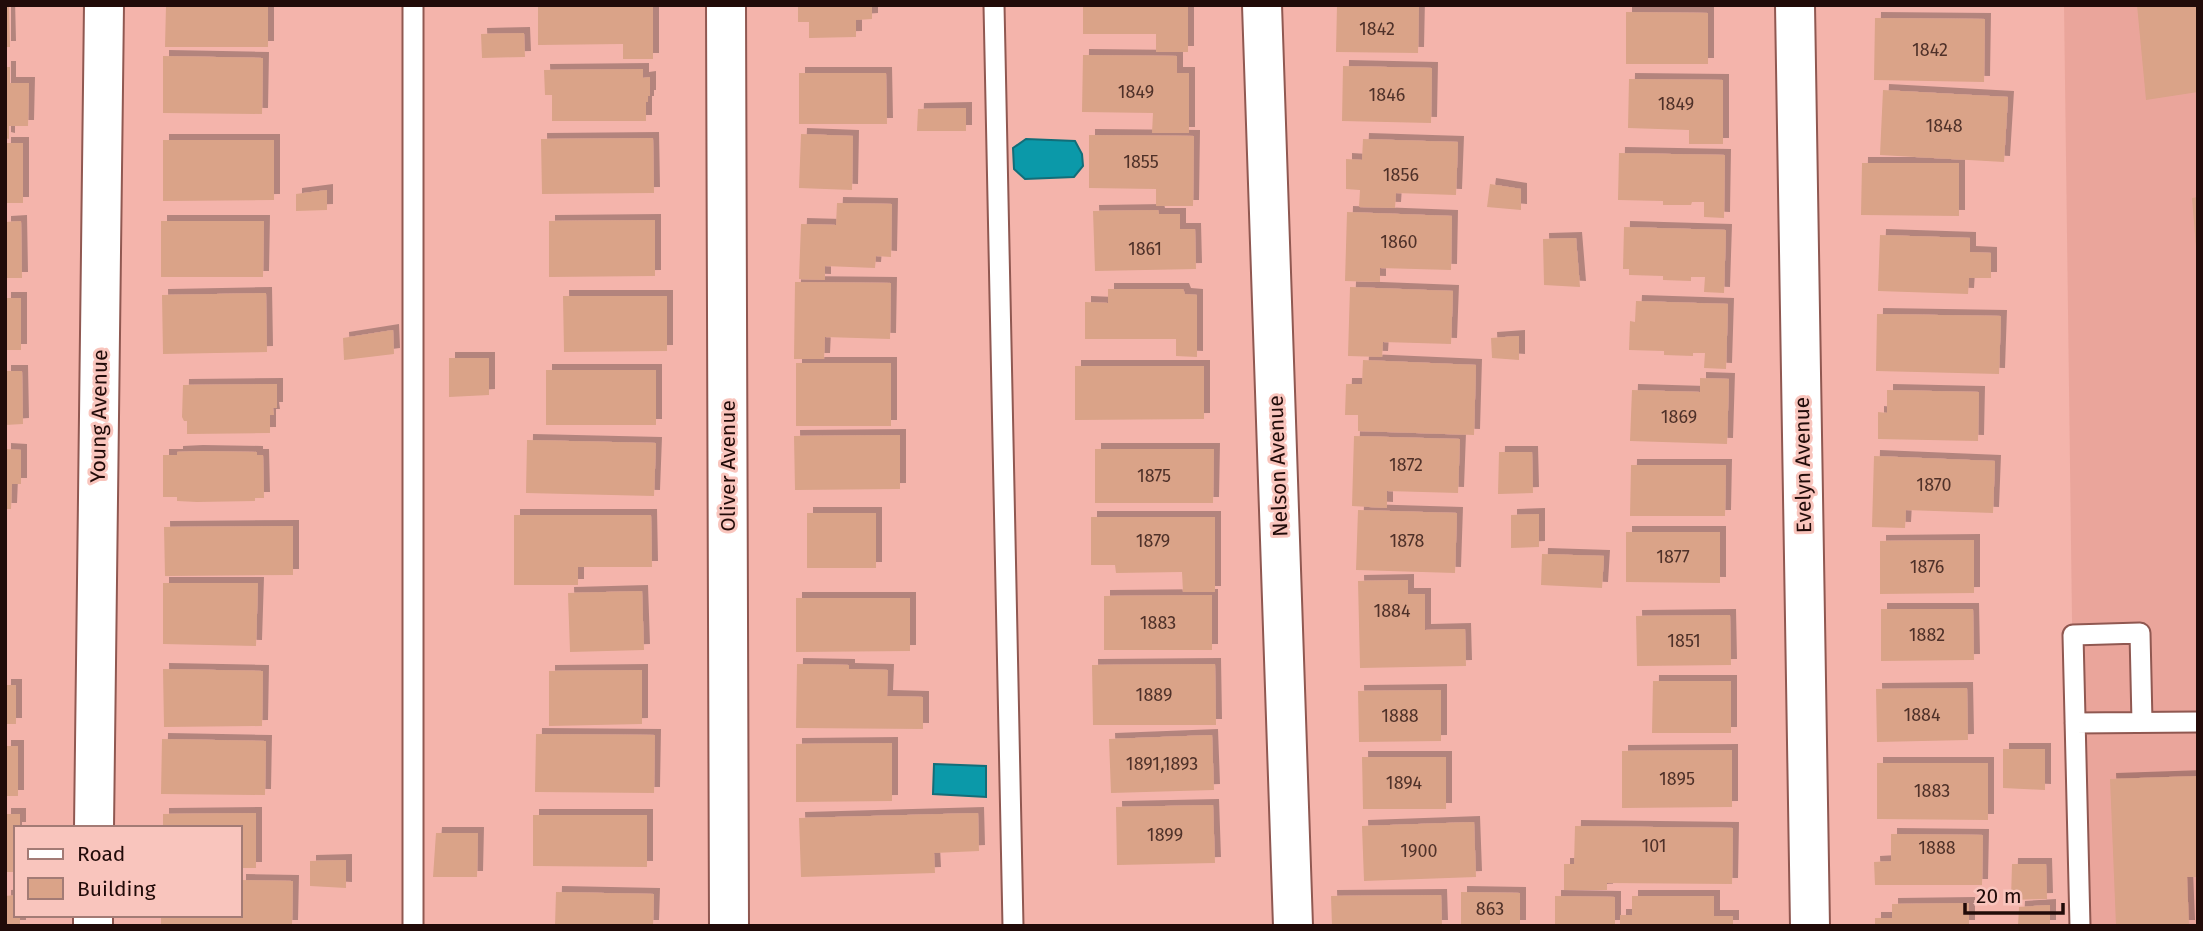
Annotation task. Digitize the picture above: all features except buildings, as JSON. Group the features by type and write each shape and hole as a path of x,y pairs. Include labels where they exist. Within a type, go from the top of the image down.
{"street":[{"name":"Young Avenue","path":"94,826 104,5"},
{"name":"Oliver Avenue","path":"726,5 729,926"},
{"name":"Nelson Avenue","path":"1262,5 1293,926"},
{"name":"Evelyn Avenue","path":"1795,5 1810,926"}],"lane":[{"path":"413,5 413,926"},
{"path":"994,5 1013,926"},
{"path":"2080,926 2073,635 2140,633 2142,722"},
{"path":"2075,723 2198,722"}],"shaded area":[{"path":"2064,5 2198,5 2198,926 2076,926"}],"water":[{"path":"1026,139 1075,141 1082,154 1083,166 1074,177 1025,179 1014,169 1013,148"},
{"path":"934,764 986,766 986,797 933,794"}]}
